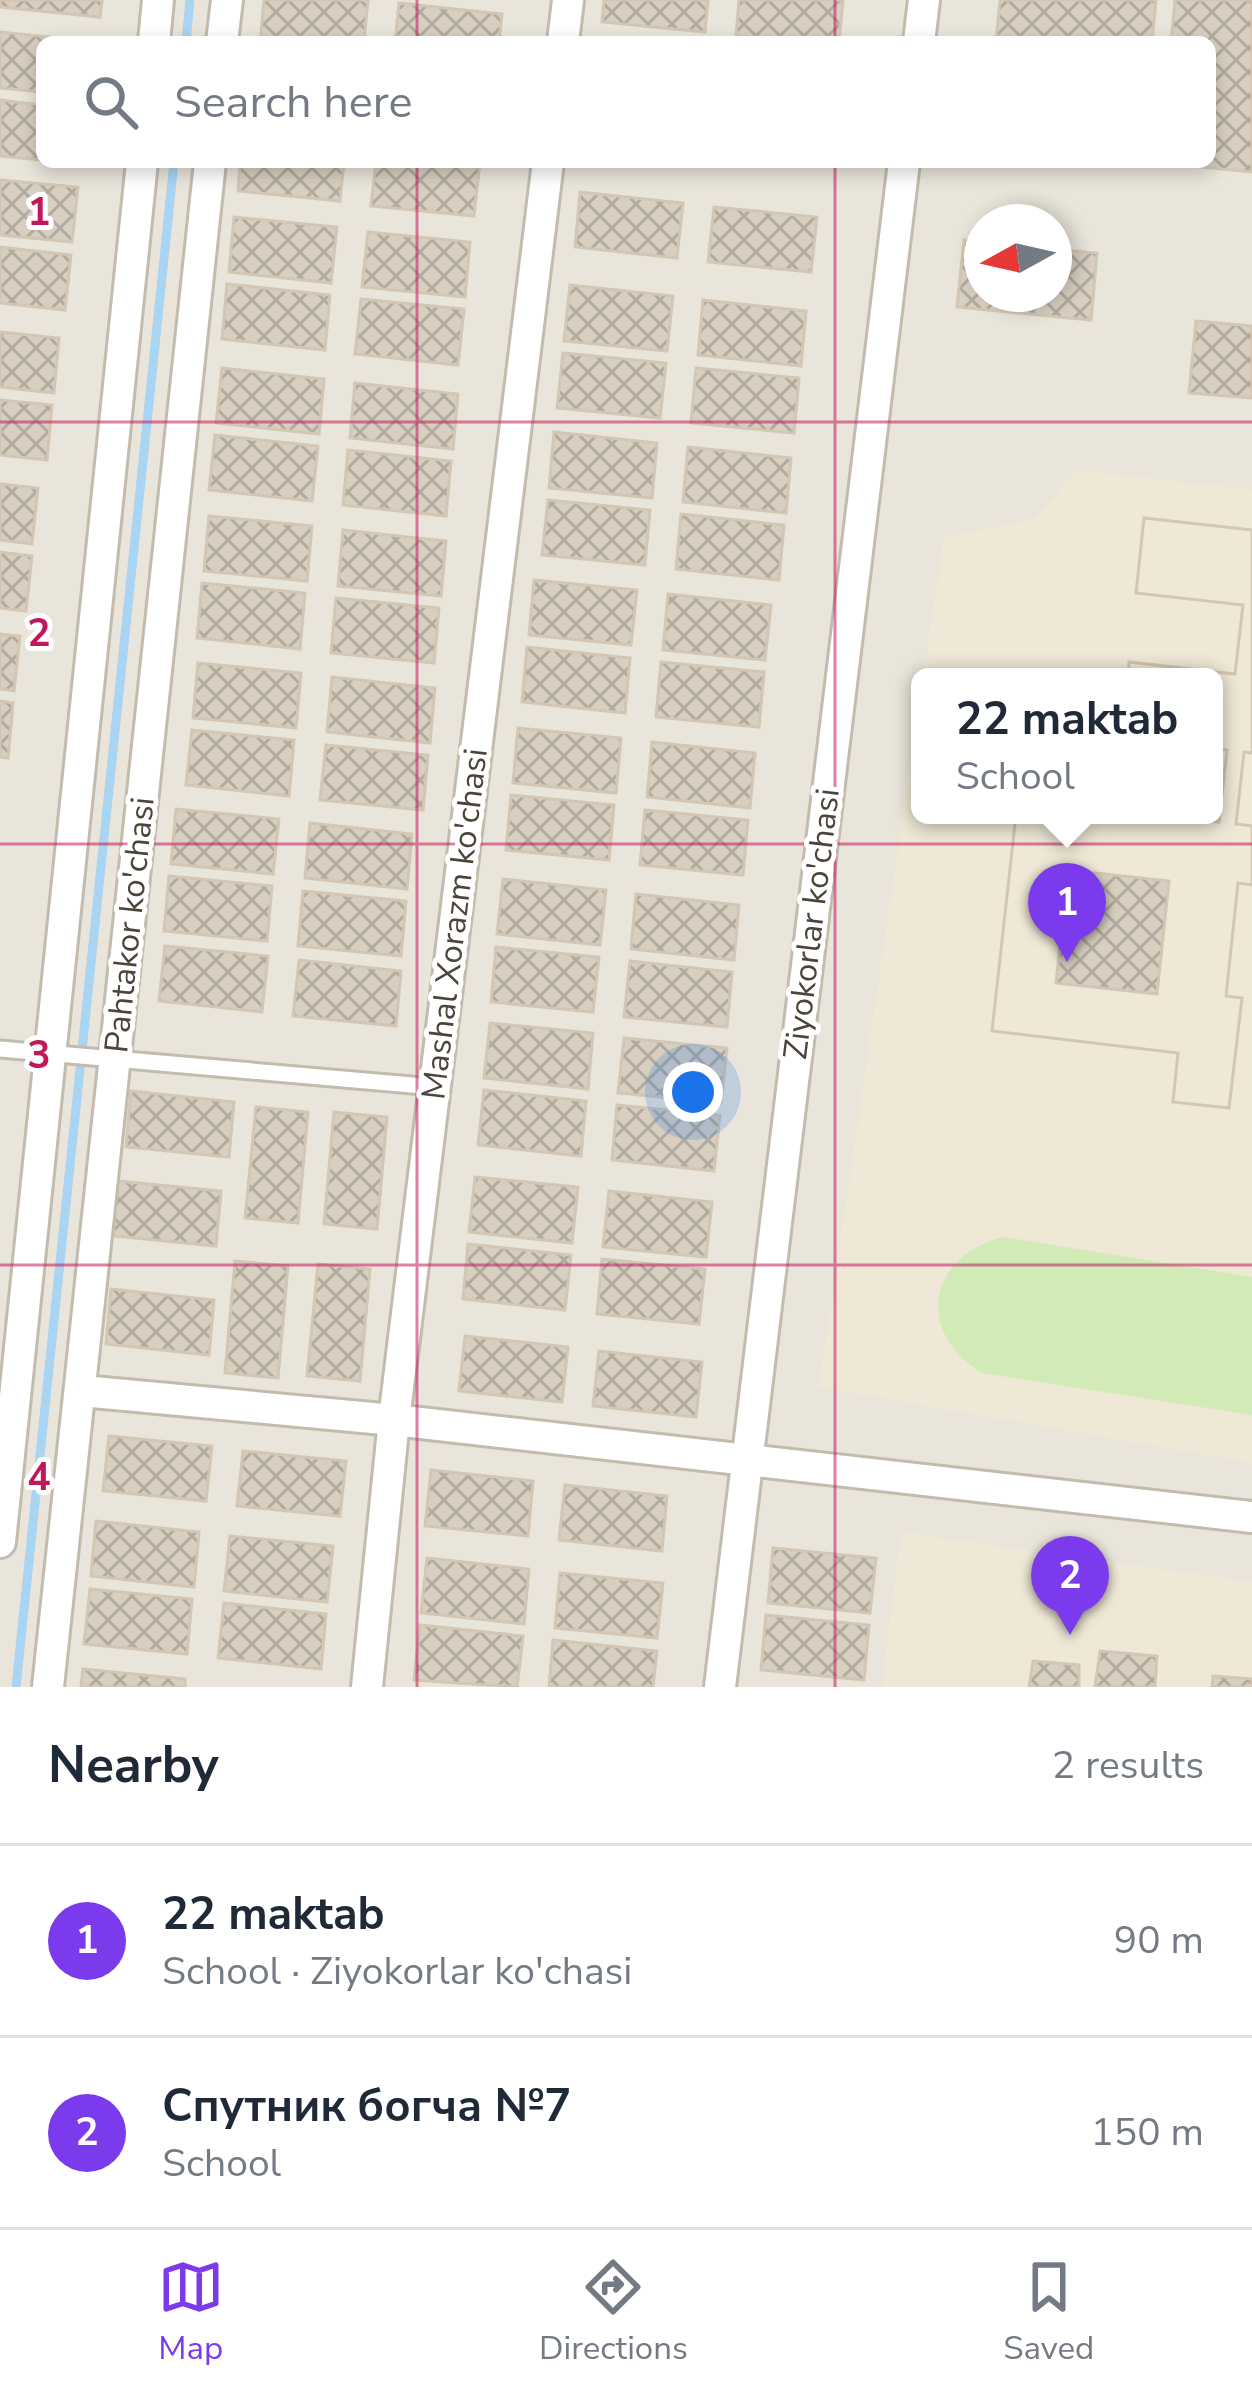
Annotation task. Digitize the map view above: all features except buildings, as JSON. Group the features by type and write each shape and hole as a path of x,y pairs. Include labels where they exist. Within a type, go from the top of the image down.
{"street":[{"path":"155,36 158,0"},
{"path":"223,36 227,0"},
{"path":"564,36 568,0"},
{"path":"920,36 924,0"},
{"name":"Pahtakor ko'chasi","path":"0,1542 141,168"},
{"name":"Pahtakor ko'chasi","path":"48,1687 209,168"},
{"name":"Mashal Xorazm ko'chasi","path":"368,1687 394,1420 547,168"},
{"name":"Ziyokorlar ko'chasi","path":"720,1687 903,168"},
{"path":"82,1391 394,1420 1252,1516"}],"lane":[{"path":"0,1049 435,1087"}],"shaded area":[{"path":"0,0 1252,0 1252,1687 0,1687"},
{"path":"1077,470 1252,490 1252,1463 819,1387 911,760 911,824 1223,824 1223,668 924,668 944,537 1035,519"},
{"path":"901,1532 1252,1582 1252,1687 882,1687"}],"green space":[{"path":"1004,1237 1252,1277 1252,1415 982,1373 946,1337 939,1297 959,1260 978,1246"}],"waterway":[{"path":"187,36 190,0"},
{"path":"16,1687 173,168"}],"place":[{"name":"22 maktab","path":"1067,962"},
{"name":"Спутник богча №7","path":"1070,1635"}]}
